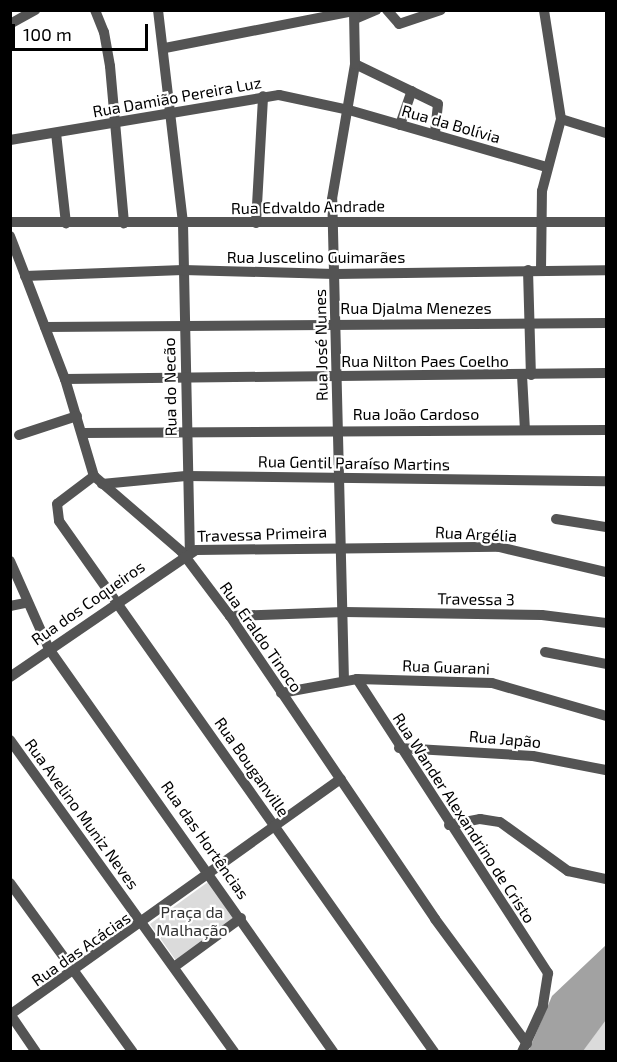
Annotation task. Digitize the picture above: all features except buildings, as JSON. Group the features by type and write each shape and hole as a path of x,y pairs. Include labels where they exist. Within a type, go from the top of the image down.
{"street":[{"path":"10,24 35,10"},
{"path":"94,10 105,32 117,122 124,223"},
{"name":"Rua do Necão","path":"158,10 165,48 183,223 187,553"},
{"path":"165,48 376,10"},
{"path":"387,10 399,24 441,10"},
{"path":"541,270 541,220 546,167 561,119 544,10"},
{"name":"Rua José Nunes","path":"344,681 332,221 334,183 349,110 355,64 354,14"},
{"path":"355,64 440,106 435,135"},
{"path":"400,125 411,91"},
{"path":"256,223 262,96"},
{"name":"Rua Damião Pereira Luz","path":"10,140 262,96 349,110"},
{"name":"Rua da Bolívia","path":"349,110 546,167"},
{"path":"561,119 606,133"},
{"path":"56,133 66,223"},
{"name":"Rua Edvaldo Andrade","path":"10,222 256,223 541,220 606,222"},
{"path":"10,236 65,379 98,480"},
{"name":"Rua Juscelino Guimarães","path":"25,276 183,270 335,274 606,270"},
{"path":"525,430 530,322 528,270"},
{"name":"Rua Djalma Menezes","path":"45,327 336,323 606,323"},
{"name":"Rua Nilton Paes Coelho","path":"65,379 606,373"},
{"path":"19,435 76,416"},
{"name":"Rua João Cardoso","path":"82,433 185,429 338,428 606,430"},
{"name":"Rua Gentil Paraíso Martins","path":"98,480 186,476 606,481"},
{"name":"Rua Bouganville","path":"98,480 63,500 56,506 56,516 434,1052"},
{"name":"Rua Eraldo Tinoco","path":"98,480 187,553 525,1048"},
{"path":"556,519 606,527"},
{"name":"Travessa Primeira","path":"187,553 342,547"},
{"name":"Rua Argélia","path":"342,547 499,547 606,572"},
{"name":"Rua dos Coqueiros","path":"10,677 187,553"},
{"name":"Rua das Hortências","path":"10,561 26,603 49,649 333,1052"},
{"path":"10,606 26,603"},
{"name":"Travessa 3","path":"230,615 344,612 542,615 606,622"},
{"path":"545,652 606,664"},
{"name":"Rua Guarani","path":"281,693 357,679 492,683 606,716"},
{"name":"Rua Wander Alexandrino de Cristo","path":"357,679 449,825 548,973 543,1006 525,1048"},
{"name":"Rua Avelino Muniz Neves","path":"10,741 234,1052"},
{"name":"Rua Japão","path":"399,748 533,756 606,770"},
{"name":"Rua das Acácias","path":"11,1014 78,971 341,779"},
{"path":"449,825 480,819 500,822 568,871 606,879"},
{"path":"10,883 78,971 133,1052"},
{"path":"174,967 240,918"},
{"path":"11,1014 36,1052"}],"green space":[{"name":"Praça da Malhação","path":"208,882 235,919 177,962 150,924"},
{"path":"606,1020 606,1051 583,1052 584,1049"}],"shaded area":[{"path":"606,945 606,1020 583,1051 528,1052 552,996"}]}
